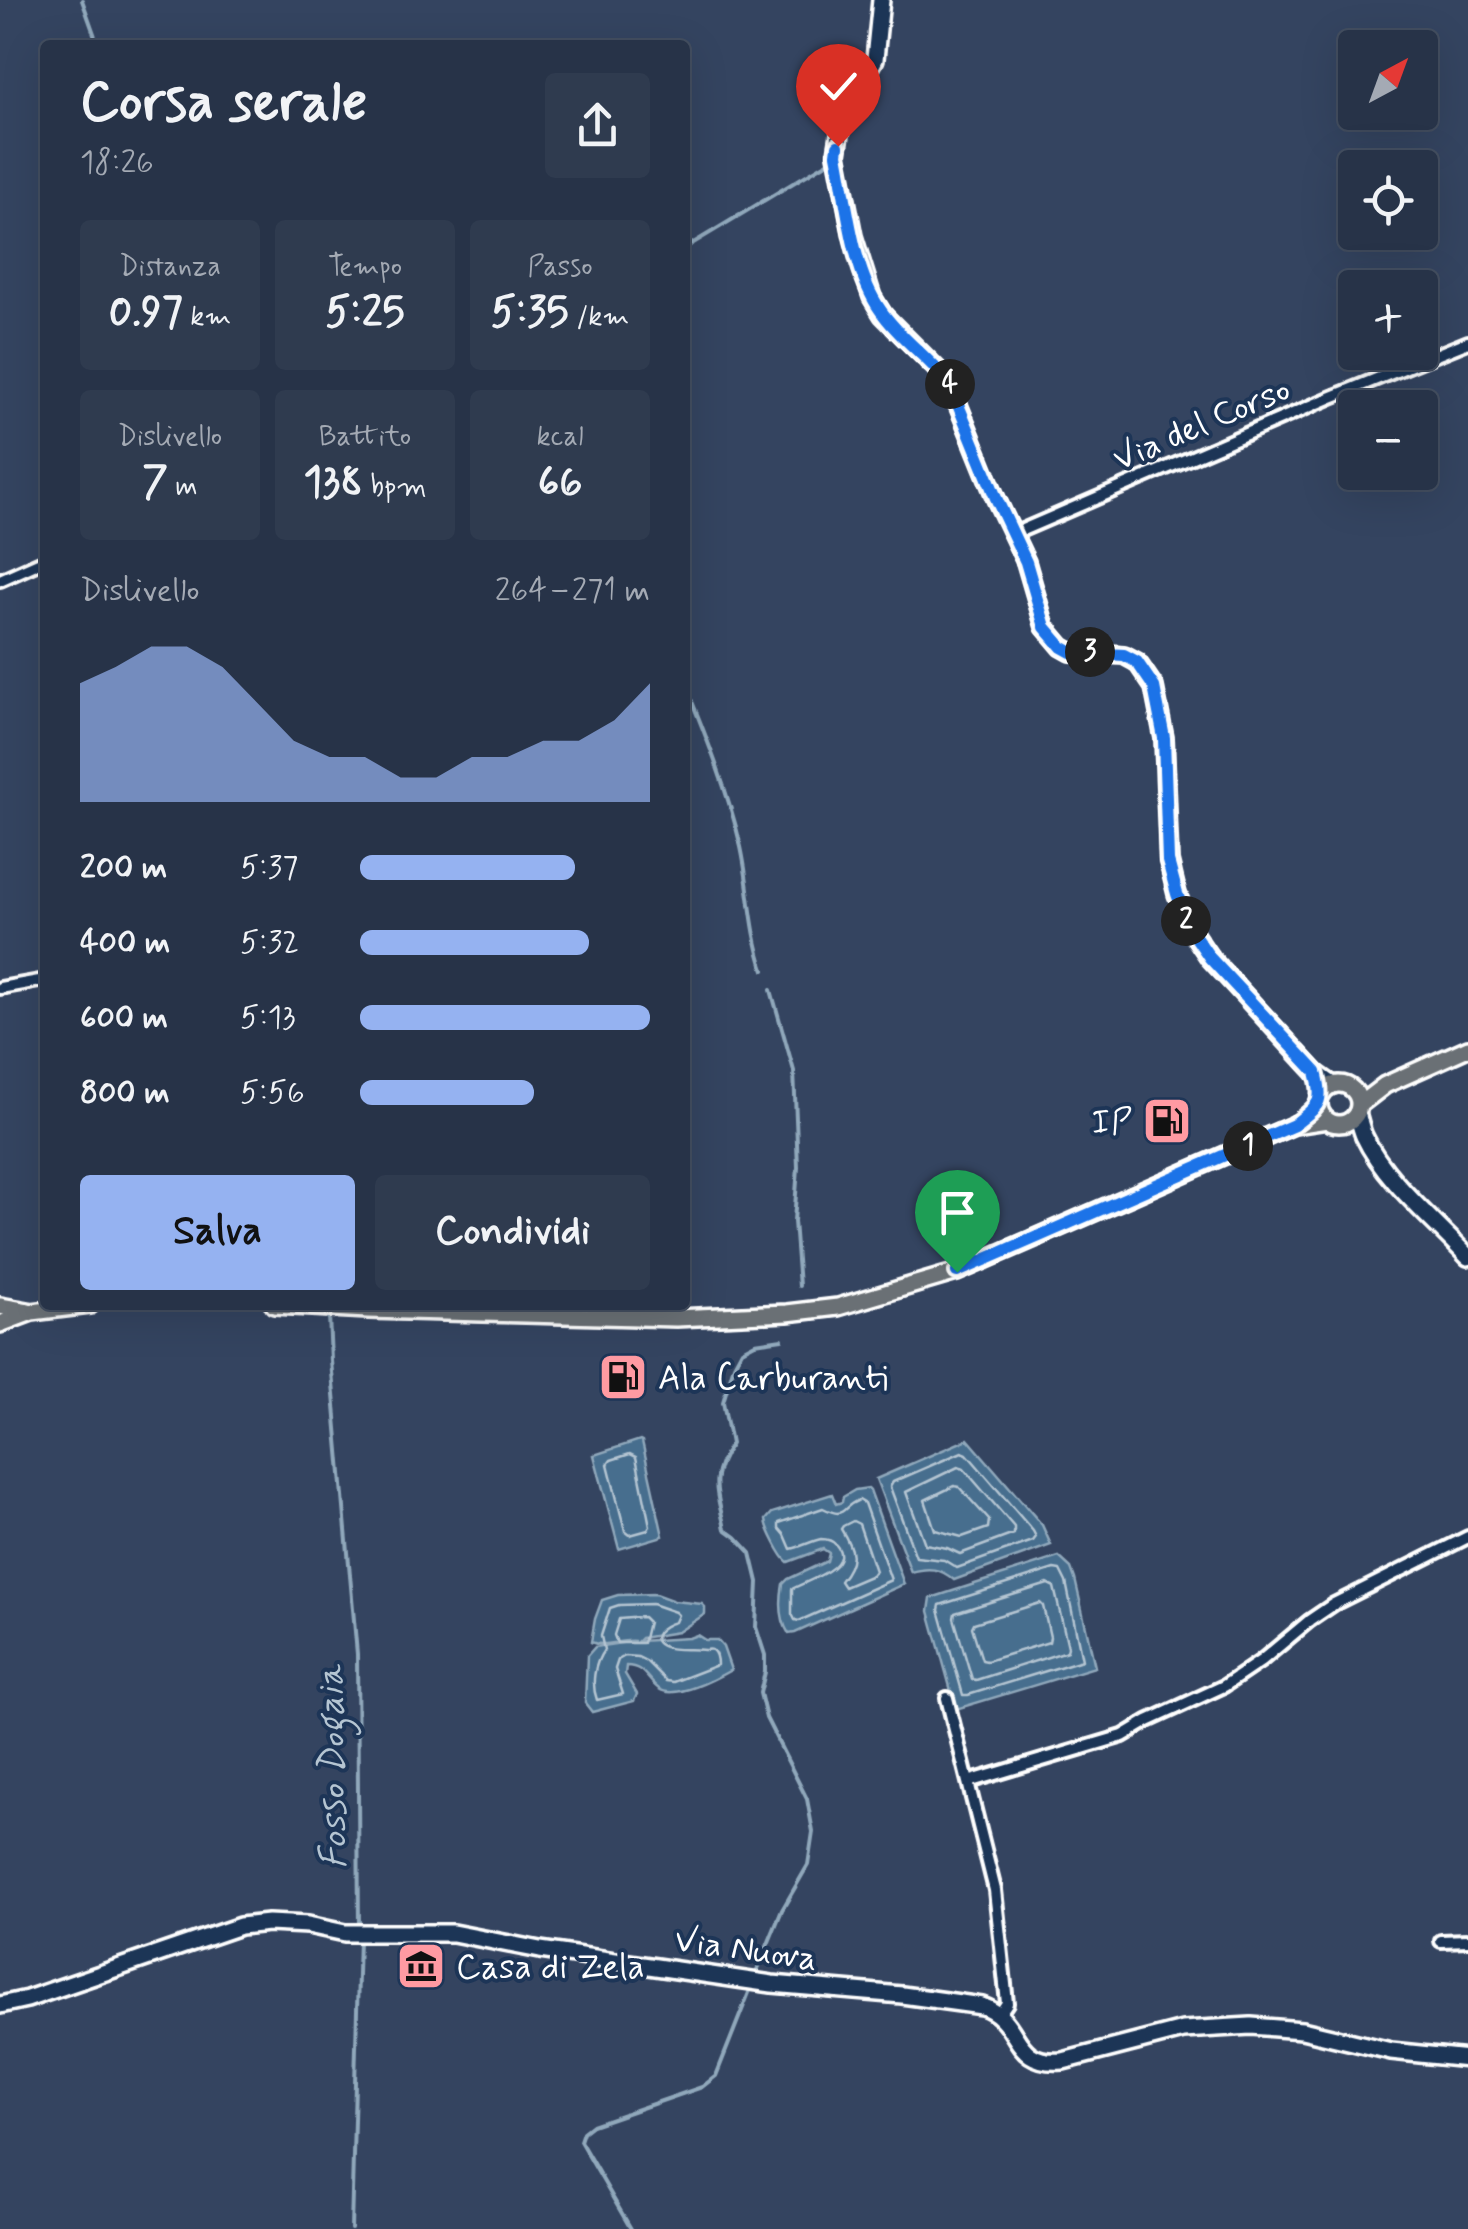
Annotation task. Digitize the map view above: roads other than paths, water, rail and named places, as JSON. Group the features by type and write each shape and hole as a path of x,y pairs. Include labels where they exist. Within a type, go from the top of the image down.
{"main road":[{"path":"368,1310 676,1318 838,1307 957,1272 1294,1125 1335,1122 1358,1109 1385,1085 1468,1048"},
{"path":"1294,1125 1325,1094 1345,1086 1385,1085"},
{"path":"1351,1088 1356,1093 1358,1109"},
{"path":"1325,1094 1321,1114 1335,1122"},
{"path":"0,1306 32,1312"},
{"path":"0,1324 49,1310"}],"street":[{"path":"880,0 875,59 849,105 838,136 837,154 853,236 872,297 883,315 950,385 1026,562 1045,627 1071,652 1124,655 1137,662 1154,687 1164,738 1168,861 1186,921 1210,958 1316,1072 1325,1094"},
{"name":"Via del Corso","path":"1013,534 1468,342"},
{"path":"0,580 40,562"},
{"path":"0,988 40,981"},
{"path":"1358,1109 1364,1136 1381,1163 1468,1257"},
{"path":"1335,1122 1364,1136"},
{"path":"968,1782 1123,1736 1224,1686 1334,1604 1468,1536"},
{"path":"947,1698 995,1890 1006,2003 999,2015 1035,2060 1063,2061 1183,2030 1251,2026 1302,2030 1391,2051 1468,2059"},
{"name":"Via Nuova","path":"0,2005 240,1926 268,1923 308,1924 344,1933 454,1932 540,1950 799,1988 902,1995 982,2006 999,2015"},
{"path":"1441,1941 1468,1940"}],"water":[{"path":"968,1439 1042,1525 1051,1545 954,1580 934,1570 911,1572 876,1479"},
{"path":"640,1440 663,1536 619,1549 594,1455"},
{"path":"868,1488 904,1584 789,1634 781,1610 783,1584 827,1561 829,1553 823,1549 788,1562 766,1520 772,1513 832,1494 836,1504 855,1490"},
{"path":"1059,1557 1071,1568 1075,1579 1095,1667 956,1709 929,1611 931,1598"},
{"path":"655,1594 702,1604 705,1614 678,1632 638,1641 697,1635 717,1640 731,1670 695,1687 666,1692 641,1671 626,1666 625,1674 637,1694 634,1701 592,1712 585,1703 587,1656 595,1647 635,1641 591,1642 602,1600 618,1595"}],"waterway":[{"name":"Fosso Dogaia","path":"82,0 96,40"},
{"path":"690,245 828,162"},
{"path":"690,697 736,826 764,970"},
{"path":"771,990 794,1071 798,1167 794,1221 799,1286"},
{"name":"Fosso Dogaia","path":"329,1315 357,1654 359,1929"},
{"path":"755,1976 782,1910 808,1865 813,1832 807,1799 766,1718 760,1693 765,1655 756,1627 758,1582 751,1553 725,1529 716,1485 719,1467 731,1444 723,1402 734,1365 742,1350 755,1343 782,1339"},
{"name":"Fosso Dogaia","path":"351,2229 359,1938"},
{"path":"631,2229 580,2141 583,2132 592,2125 702,2087 716,2076 752,1985"}],"place":[{"name":"IP","path":"1167,1121"},
{"name":"Ala Carburanti","path":"623,1377"},
{"name":"Casa di Zela","path":"421,1966"}]}
